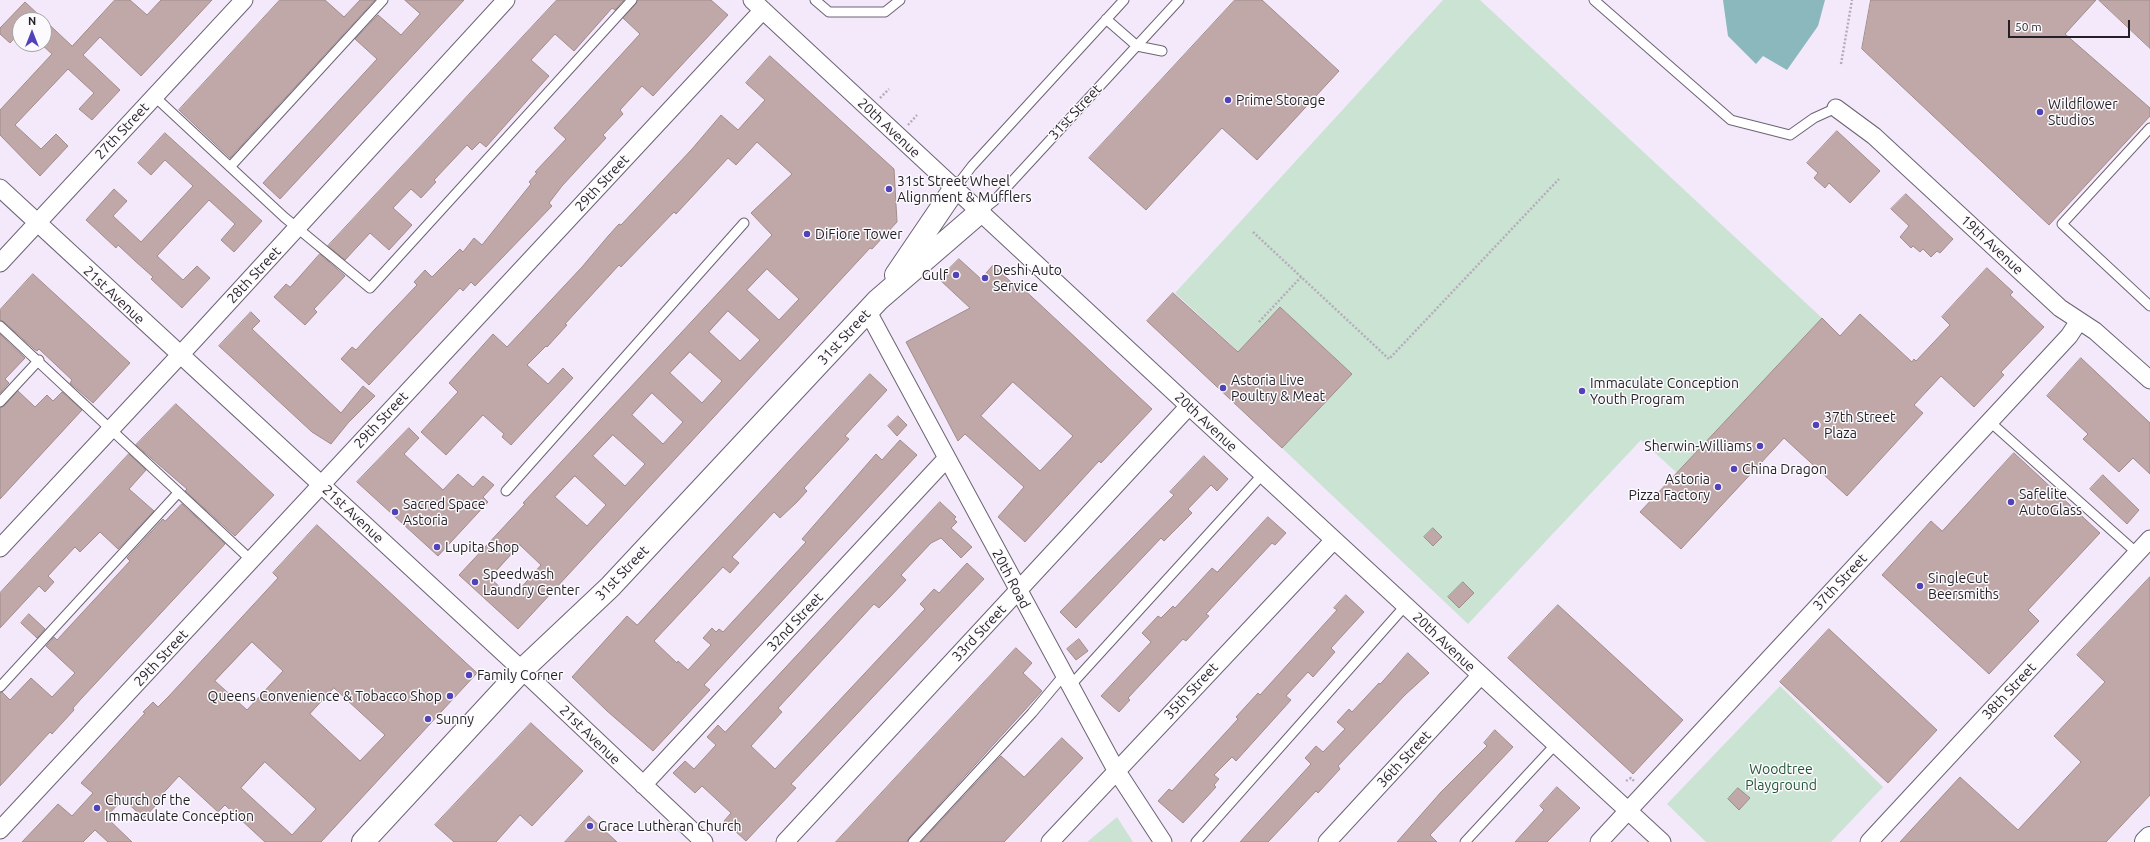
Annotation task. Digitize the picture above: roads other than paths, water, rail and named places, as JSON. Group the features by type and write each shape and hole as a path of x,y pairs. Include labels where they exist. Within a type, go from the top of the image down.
{"street":[{"name":"27th Street","path":"0,264 37,222 244,0"},
{"name":"28th Street","path":"0,548 298,228 506,0"},
{"name":"20th Avenue","path":"757,5 1405,606 1662,842"},
{"name":"29th Street","path":"0,830 321,485 757,5"},
{"name":"19th Avenue","path":"1836,108 1874,136 2060,308 2095,331 2150,380"},
{"name":"21st Avenue","path":"0,188 179,355 522,670 704,842"},
{"name":"31st Street","path":"873,306 955,188"},
{"name":"31st Street","path":"363,842 522,670 610,587 873,306 980,212"},
{"name":"20th Road","path":"873,306 947,458 1018,591 1116,770 1163,842"},
{"name":"37th Street","path":"1599,842 2069,336 2079,321"},
{"name":"33rd Street","path":"786,842 1189,406"},
{"name":"32nd Street","path":"642,785 947,458"},
{"name":"38th Street","path":"1869,842 2150,539"},
{"name":"35th Street","path":"1050,842 1116,770 1334,540"},
{"name":"36th Street","path":"1327,842 1480,675"},
{"path":"2146,842 2150,838"}],"lane":[{"path":"230,167 383,0"},
{"path":"154,96 298,228 370,288 632,0"},
{"path":"815,0 829,12 885,12 900,0"},
{"name":"31st Street","path":"955,188 972,166 1124,0"},
{"name":"31st Street","path":"980,212 994,201 1180,0"},
{"path":"1594,0 1731,120 1790,134 1814,118 1836,108"},
{"path":"1106,19 1137,46 1162,51"},
{"path":"2150,128 2062,224 2150,306"},
{"path":"506,491 744,223"},
{"path":"0,326 39,360 178,494 251,560"},
{"path":"0,402 39,360"},
{"path":"1989,421 2137,554"},
{"path":"913,842 1032,713 1067,681 1263,474"},
{"path":"0,687 178,494"},
{"path":"1196,842 1405,606"},
{"path":"1465,842 1555,744"}],"place":[{"name":"Prime Storage","path":"1228,100"},
{"name":"Wildflower Studios","path":"2040,112"},
{"name":"31st Street Wheel Alignment & Mufflers","path":"889,189"},
{"name":"DiFiore Tower","path":"807,234"},
{"name":"Gulf","path":"956,275"},
{"name":"Deshi Auto Service","path":"985,278"},
{"name":"Astoria Live Poultry & Meat","path":"1223,388"},
{"name":"Immaculate Conception Youth Program","path":"1582,391"},
{"name":"37th Street Plaza","path":"1816,425"},
{"name":"Sherwin-Williams","path":"1760,446"},
{"name":"China Dragon","path":"1734,469"},
{"name":"Astoria Pizza Factory","path":"1718,487"},
{"name":"Safelite AutoGlass","path":"2011,502"},
{"name":"Sacred Space Astoria","path":"395,512"},
{"name":"Lupita Shop","path":"437,547"},
{"name":"Speedwash Laundry Center","path":"475,582"},
{"name":"SingleCut Beersmiths","path":"1920,586"},
{"name":"Family Corner","path":"469,675"},
{"name":"Queens Convenience & Tobacco Shop","path":"450,696"},
{"name":"Sunny","path":"428,719"},
{"name":"Church of the Immaculate Conception","path":"97,808"},
{"name":"Grace Lutheran Church","path":"590,826"}],"park label":[{"name":"Woodtree Playground","path":"1781,778"}]}
